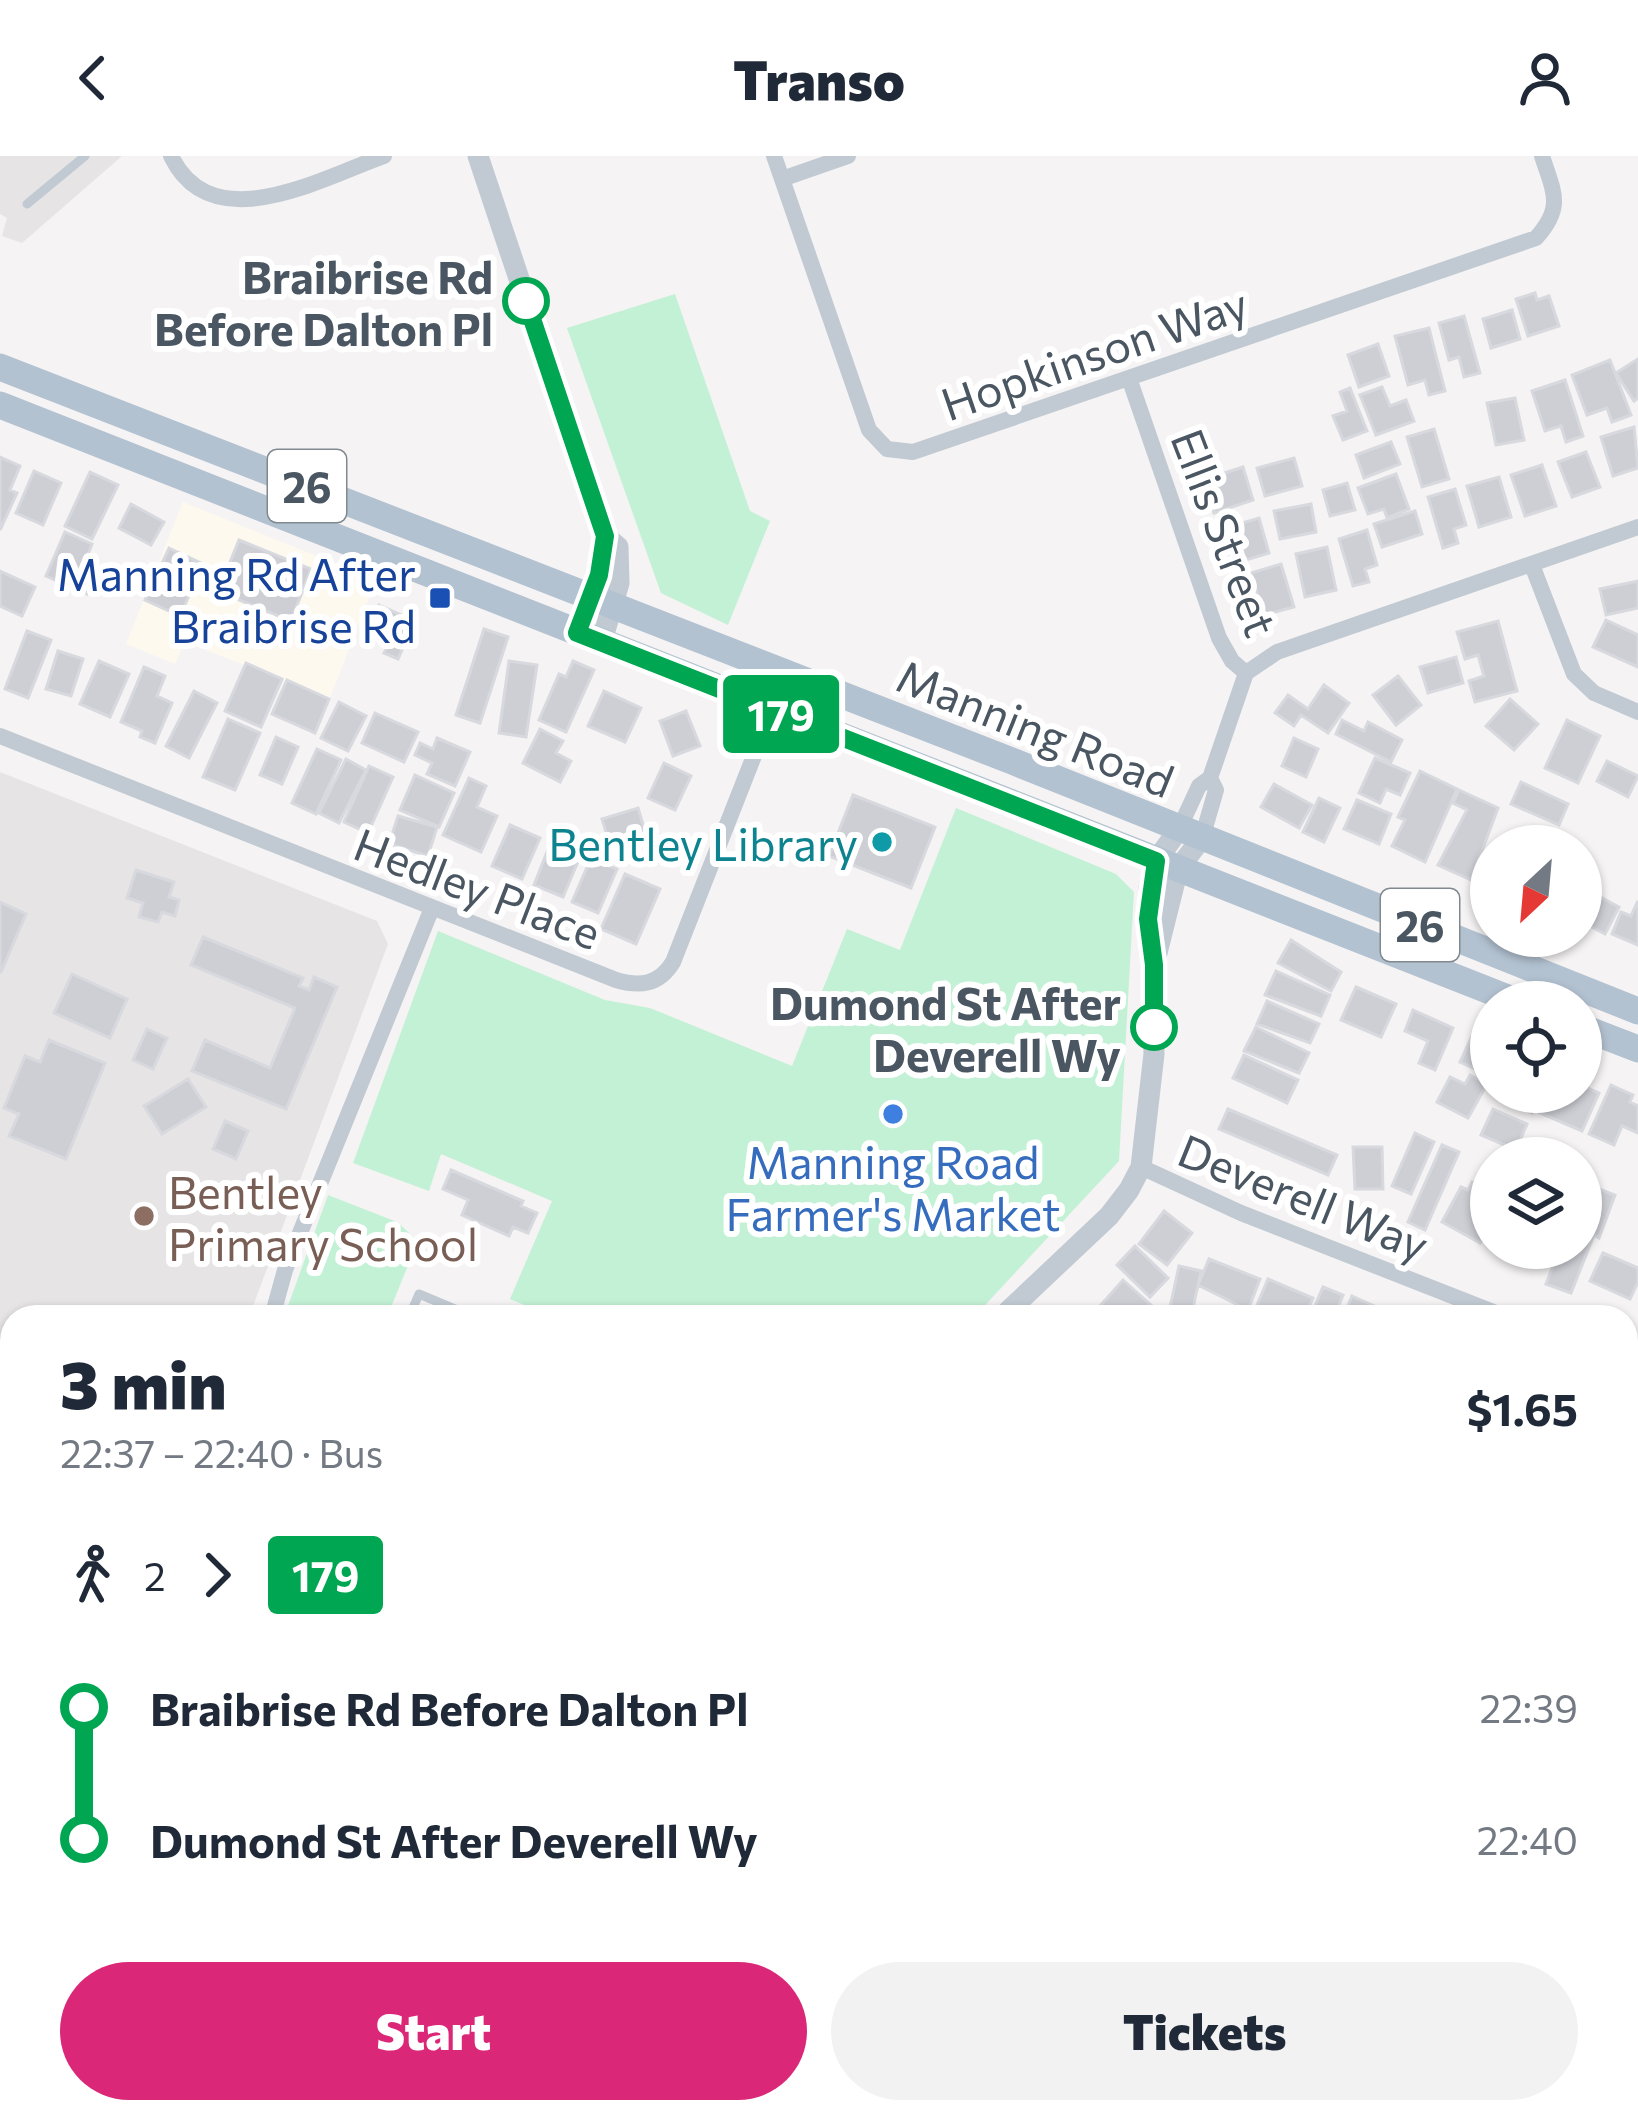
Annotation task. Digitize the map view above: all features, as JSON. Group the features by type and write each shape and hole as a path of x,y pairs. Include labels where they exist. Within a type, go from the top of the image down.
{"main road":[{"name":"Manning Road","path":"0,367 1638,1011"},
{"name":"Manning Road","path":"0,405 1470,983"},
{"path":"1602,1035 1638,1049"}],"street":[{"path":"170,156 192,183 212,195 240,202 268,198 384,156"},
{"path":"478,156 605,536 601,601 589,638"},
{"name":"Hopkinson Way","path":"774,156 869,430 887,449 913,452 1536,238 1554,219 1555,195 1541,156"},
{"path":"782,179 848,156"},
{"name":"Ellis Street","path":"1129,379 1219,638 1232,661 1246,673 1210,778 1216,790 1191,834"},
{"path":"1246,673 1277,652 1638,527"},
{"path":"1532,565 1574,674 1594,693 1638,712"},
{"name":"Hedley Place","path":"0,736 616,980 638,984 660,978 673,962 772,710"},
{"path":"1015,1305 1121,1203 1141,1167 1154,1054 1154,965 1148,919 1167,865 1191,834"},
{"path":"275,1305 285,1270 432,908"},
{"name":"Deverell Way","path":"1141,1167 1241,1213 1475,1305"}],"lane":[{"path":"28,204 85,156"},
{"path":"414,1305 419,1294 446,1305"}],"shaded area":[{"path":"0,156 122,156 22,243 2,236 7,218 0,214"},
{"path":"183,502 376,580 330,698 185,642 175,664 126,644"},
{"name":"Bentley Primary School","path":"0,772 377,921 388,944 253,1305 0,1305"}],"green space":[{"path":"675,294 750,511 770,521 728,625 661,593 567,328"},
{"path":"956,808 1116,874 1134,892 1119,1161 985,1305 524,1305 510,1299 552,1201 441,1154 429,1191 353,1163 438,931 605,1000 650,1008 792,1066 847,929 900,950"},
{"path":"328,1195 397,1222 418,1241 392,1305 288,1305"}],"building":[{"path":"1535,293 1537,300 1549,296 1559,326 1528,336 1516,299"},
{"path":"1512,310 1520,339 1491,348 1483,319"},
{"path":"1464,316 1480,373 1464,377 1459,357 1449,360 1439,323"},
{"path":"1429,328 1445,391 1429,395 1425,380 1408,385 1395,336"},
{"path":"1378,344 1389,376 1359,387 1348,355"},
{"path":"1638,359 1638,398 1634,401 1616,373"},
{"path":"1610,360 1631,415 1612,422 1607,408 1587,415 1572,375"},
{"path":"1565,380 1583,436 1566,442 1561,426 1545,431 1532,391"},
{"path":"1382,387 1390,406 1406,400 1414,421 1376,435 1360,395"},
{"path":"1350,388 1367,431 1343,440 1333,416 1347,411 1340,392"},
{"path":"1515,398 1524,440 1496,445 1487,403"},
{"path":"1634,427 1638,468 1613,476 1601,437"},
{"path":"1434,429 1449,479 1422,487 1407,437"},
{"path":"1391,442 1400,464 1364,478 1356,455"},
{"path":"1586,452 1600,487 1572,497 1558,462"},
{"path":"0,457 20,466 10,490 17,493 0,530"},
{"path":"1294,458 1302,486 1265,496 1257,468"},
{"path":"1542,465 1556,506 1525,516 1511,475"},
{"path":"1243,467 1253,500 1214,513 1203,480"},
{"path":"34,471 61,483 43,525 16,513"},
{"path":"90,472 118,485 92,539 65,526"},
{"path":"1396,474 1409,509 1387,518 1384,509 1368,514 1358,488"},
{"path":"1499,477 1511,517 1479,527 1467,486"},
{"path":"1347,483 1355,510 1330,516 1323,490"},
{"path":"1455,489 1466,525 1454,529 1458,543 1443,548 1428,497"},
{"path":"131,504 164,522 151,545 119,528"},
{"path":"1311,504 1316,532 1280,539 1274,511"},
{"path":"1415,511 1422,534 1382,547 1374,524"},
{"path":"1259,518 1269,553 1233,564 1222,529"},
{"path":"1367,530 1377,565 1365,569 1369,582 1353,586 1339,539"},
{"path":"65,532 92,544 83,566 97,573 87,594 46,576"},
{"path":"239,540 311,569 291,621 234,598 238,588 222,582"},
{"path":"1327,547 1336,590 1305,597 1296,554"},
{"path":"169,548 203,564 180,616 145,600"},
{"path":"1281,564 1294,607 1264,615 1251,573"},
{"path":"0,571 35,587 22,616 0,606"},
{"path":"1638,581 1638,608 1606,615 1600,589"},
{"path":"379,605 415,621 398,659 384,653 389,644 366,633"},
{"path":"1606,620 1638,635 1638,667 1593,647"},
{"path":"1498,621 1517,691 1475,702 1469,681 1484,676 1478,655 1465,659 1457,632"},
{"path":"484,629 508,637 480,723 456,715"},
{"path":"27,631 51,640 28,698 5,689"},
{"path":"58,651 83,659 71,696 46,689"},
{"path":"1456,657 1463,683 1428,693 1420,667"},
{"path":"99,661 129,674 110,717 80,704"},
{"path":"509,661 537,665 526,737 499,733"},
{"path":"573,661 594,670 566,732 539,720 559,674 566,677"},
{"path":"246,663 282,679 261,727 225,711"},
{"path":"144,667 165,676 157,696 172,703 155,743 121,722"},
{"path":"1398,676 1421,705 1396,725 1373,695"},
{"path":"287,680 329,699 315,733 272,714"},
{"path":"1324,685 1349,703 1328,733 1301,715 1294,726 1275,713 1288,695 1308,709"},
{"path":"194,691 217,703 189,758 166,746"},
{"path":"604,691 641,708 625,742 588,726"},
{"path":"1510,699 1538,724 1514,750 1486,726"},
{"path":"339,702 366,716 348,751 321,738"},
{"path":"686,711 700,746 673,756 660,721"},
{"path":"375,713 418,732 404,762 362,743"},
{"path":"228,719 260,733 235,790 203,777"},
{"path":"1342,720 1364,731 1368,722 1402,740 1391,762 1336,734"},
{"path":"1567,720 1600,736 1578,783 1545,768"},
{"path":"540,729 563,741 556,753 571,761 560,782 523,763"},
{"path":"276,737 298,747 282,784 260,775"},
{"path":"437,738 470,752 455,786 427,774 432,763 415,755 420,743 433,749"},
{"path":"1294,738 1318,749 1306,777 1282,766"},
{"path":"317,749 341,760 316,814 292,803"},
{"path":"1375,758 1410,773 1400,795 1386,789 1380,803 1359,793"},
{"path":"346,759 366,770 339,823 319,813"},
{"path":"1607,761 1638,776 1628,797 1597,781"},
{"path":"664,763 691,776 675,810 648,798"},
{"path":"369,766 393,777 368,833 344,822"},
{"path":"1420,771 1457,789 1425,862 1392,846 1405,820 1398,817"},
{"path":"415,775 454,793 439,827 400,810"},
{"path":"469,778 486,786 477,807 497,816 481,852 443,835"},
{"path":"1521,782 1568,804 1559,825 1511,804"},
{"path":"1274,784 1312,805 1299,828 1261,807"},
{"path":"1459,790 1498,808 1492,825 1470,825 1470,880 1438,865 1467,810 1453,803"},
{"name":"Bentley Library","path":"853,795 935,827 911,888 829,856"},
{"path":"1319,798 1340,808 1324,842 1303,832"},
{"path":"1357,800 1391,814 1379,844 1344,829"},
{"path":"638,808 645,831 609,842 602,819"},
{"path":"398,816 437,827 428,856 389,844"},
{"path":"510,825 540,838 522,879 492,866"},
{"path":"549,847 579,859 563,897 534,885"},
{"path":"591,858 617,869 598,913 572,902"},
{"path":"136,870 174,882 169,897 179,900 175,916 162,912 158,922 139,917 143,903 127,898"},
{"path":"625,874 660,889 636,944 601,929"},
{"path":"1602,898 1619,907 1602,932"},
{"path":"1638,901 1638,945 1612,934 1621,912 1631,916"},
{"path":"0,902 26,914 1,972 0,972"},
{"path":"203,937 303,978 299,986 309,990 314,977 337,987 286,1109 192,1071 205,1040 270,1068 295,1008 191,965"},
{"path":"1291,940 1341,972 1331,991 1278,963"},
{"path":"1276,971 1330,995 1321,1016 1265,995"},
{"path":"72,974 127,999 110,1038 54,1013"},
{"path":"1356,987 1396,1004 1381,1037 1341,1020"},
{"path":"1267,1001 1319,1024 1310,1043 1257,1024"},
{"path":"1413,1010 1453,1028 1435,1070 1419,1063 1428,1041 1405,1031"},
{"path":"1256,1027 1309,1053 1299,1073 1244,1051"},
{"path":"147,1029 167,1038 153,1069 133,1060"},
{"path":"49,1040 105,1063 66,1159 9,1136 19,1114 4,1108 25,1056 40,1062"},
{"path":"1470,1040 1470,1067 1460,1062"},
{"path":"1244,1055 1298,1080 1287,1103 1233,1078"},
{"path":"1470,1075 1468,1118 1437,1102 1450,1077 1465,1084"},
{"path":"188,1079 206,1107 162,1134 144,1106"},
{"path":"1611,1085 1633,1095 1630,1102 1638,1106 1638,1133 1622,1126 1614,1145 1589,1134"},
{"path":"1228,1109 1337,1155 1328,1175 1219,1129"},
{"path":"1491,1113 1527,1124 1522,1137 1481,1135"},
{"path":"1540,1113 1590,1113 1582,1131"},
{"path":"225,1121 248,1131 236,1159 213,1149"},
{"path":"1415,1133 1434,1142 1411,1194 1392,1186"},
{"path":"1442,1145 1459,1152 1425,1230 1408,1222"},
{"path":"1353,1147 1382,1147 1383,1189 1355,1189"},
{"path":"451,1170 523,1201 521,1206 537,1213 528,1233 513,1227 509,1236 462,1215 468,1200 443,1189"},
{"path":"1470,1186 1470,1237 1442,1222 1461,1187 1468,1190"},
{"path":"1602,1190 1615,1195 1602,1230"},
{"path":"1164,1211 1192,1233 1167,1265 1139,1244"},
{"path":"1135,1246 1168,1278 1150,1297 1117,1265"},
{"path":"1602,1255 1638,1268 1630,1299 1590,1281 1596,1269 1602,1269"},
{"path":"1209,1259 1260,1279 1250,1305 1238,1305 1198,1285"},
{"path":"1179,1266 1201,1271 1194,1305 1171,1305"},
{"path":"1552,1269 1581,1269 1571,1293 1546,1284"},
{"path":"1268,1279 1313,1298 1310,1305 1257,1305"},
{"path":"1123,1280 1151,1305 1101,1305"},
{"path":"1323,1287 1343,1295 1339,1305 1315,1305"},
{"path":"1352,1296 1372,1305 1348,1305"}],"bus line":[{"name":"179","path":"526,301 605,536 599,575 577,633 1156,861 1148,919 1154,1027"}],"place":[{"name":"Braibrise Rd Before Dalton Pl","path":"526,301"},
{"name":"Manning Rd After Braibrise Rd","path":"440,598"},
{"name":"Bentley Library","path":"882,842"},
{"name":"Dumond St After Deverell Wy","path":"1154,1027"},
{"name":"Manning Road Farmer's Market","path":"893,1114"},
{"name":"Bentley Primary School","path":"144,1216"}]}
